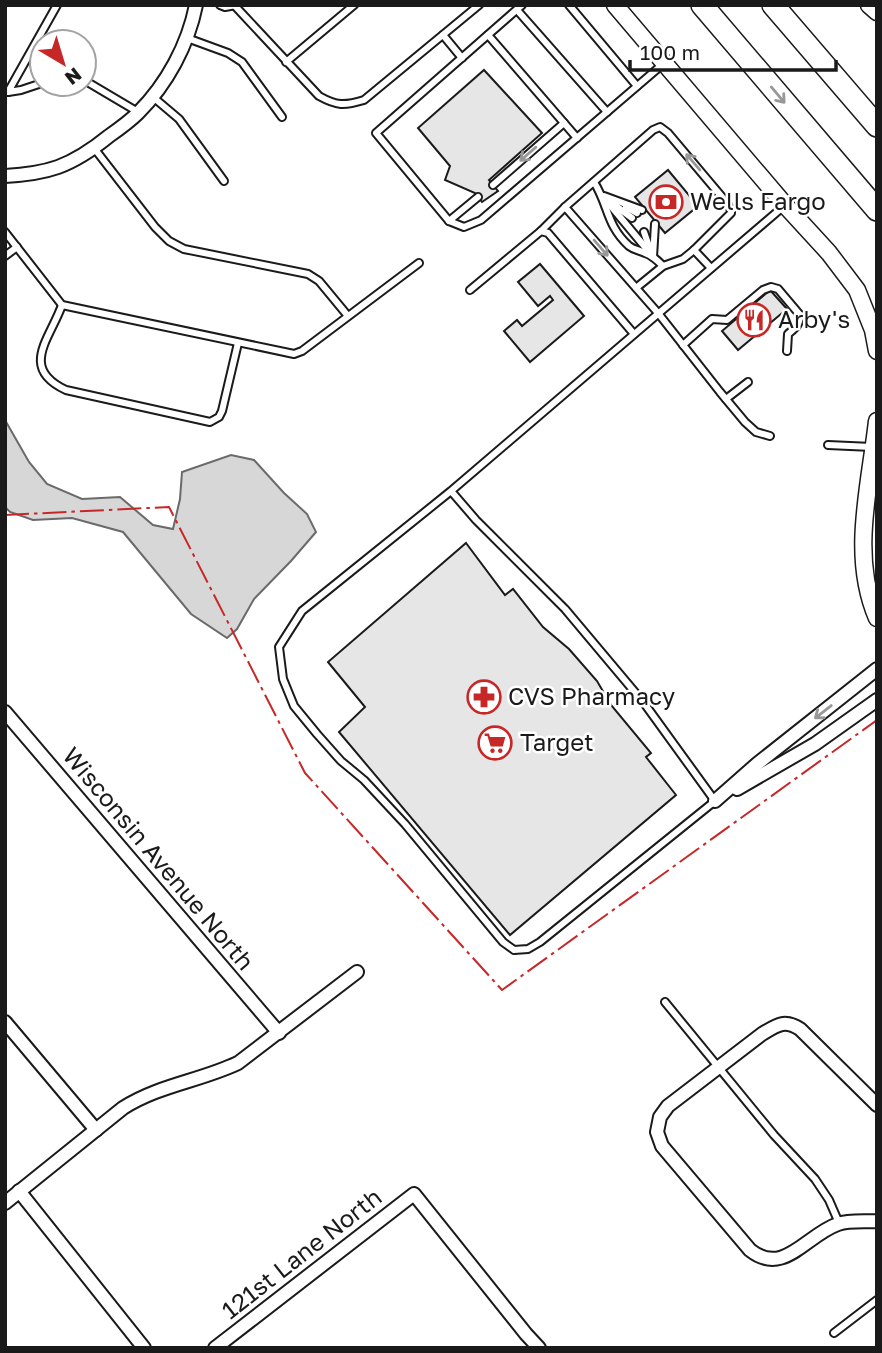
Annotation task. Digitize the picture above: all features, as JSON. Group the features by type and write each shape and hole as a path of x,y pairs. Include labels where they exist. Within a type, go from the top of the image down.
{"highway":[{"path":"702,5 877,210"},
{"path":"773,5 877,126"}],"street":[{"path":"5,176 48,170 72,161 94,148 138,112 153,97 172,69 187,38 196,5"},
{"path":"615,5 857,290 873,330 877,351"},
{"path":"869,5 877,12"},
{"path":"877,421 864,513 865,580 877,618"},
{"path":"715,801 757,764 877,669"},
{"path":"715,801 815,744 877,700"},
{"name":"Wisconsin Avenue North","path":"5,712 279,1033"},
{"path":"5,1203 136,1100 171,1086 215,1074 238,1063 357,972"},
{"path":"5,1023 96,1130"},
{"path":"877,1105 812,1039 791,1023 778,1025 762,1034 668,1106 660,1117 657,1132 662,1146 750,1251 759,1257 782,1259 839,1223 877,1221"},
{"path":"19,1191 144,1348"},
{"name":"121st Lane North","path":"215,1348 414,1194 539,1348"}],"lane":[{"path":"44,28 57,5"},
{"path":"220,5 235,6 318,96 333,104 347,105 364,100 479,5"},
{"path":"286,62 354,5"},
{"path":"569,5 637,86"},
{"path":"607,112 520,7 376,133 449,221 464,227 481,220 577,138 664,63"},
{"path":"443,35 462,58"},
{"path":"488,35 577,138"},
{"path":"187,38 236,57 282,117"},
{"path":"7,92 28,56"},
{"path":"7,92 28,88"},
{"path":"98,88 138,112"},
{"path":"153,97 179,119 224,181"},
{"path":"493,185 564,123"},
{"path":"470,290 653,130 660,127 731,210 729,216 694,250 683,259 663,266 636,288"},
{"path":"94,148 155,227 169,241 184,249 307,274 319,281 348,316"},
{"path":"594,182 663,266"},
{"path":"602,195 637,213 602,195"},
{"path":"602,195 613,228 631,248 653,257"},
{"path":"449,221 478,197"},
{"path":"452,491 475,520 565,609 644,703 715,801 528,949 514,950 503,942 405,824 317,734 290,697 283,678 279,647 302,611 452,491 785,205"},
{"path":"565,207 659,313 726,399 756,432 770,436"},
{"path":"649,228 653,257"},
{"path":"541,230 548,233 634,334"},
{"path":"5,232 62,304 294,354 302,351 419,263"},
{"path":"5,256 17,247"},
{"path":"694,250 710,268"},
{"path":"683,345 712,319 727,320 763,290 771,287 778,289 800,315 797,326 788,334 787,351"},
{"path":"62,304 42,350 40,362 46,377 54,384 66,390 210,422 219,417 222,411 238,343"},
{"path":"726,399 748,382"},
{"path":"828,444 875,447"},
{"path":"665,1002 774,1135 815,1178 839,1223"},
{"path":"834,1333 877,1300"}],"shaded area":[{"path":"5,420 29,462 47,484 82,499 120,497 153,525 173,529 180,499 182,472 231,455 254,460 307,514 316,532 254,599 237,629 227,638 191,614 123,532 72,518 33,520 10,512 5,507"}],"building":[{"path":"484,70 542,133 489,180 498,191 482,202 475,193 445,180 450,166 418,128"},
{"name":"Wells Fargo","path":"668,170 698,206 665,233 635,197"},
{"path":"540,264 584,316 530,362 504,331 517,320 522,326 553,300 550,296 538,306 518,282"},
{"name":"Arby's","path":"770,290 787,309 738,350 722,331"},
{"name":"Target","path":"466,543 505,595 513,589 543,627 569,649 597,681 611,705 651,753 646,757 676,795 510,935 339,732 365,707 328,662"}],"power":[{"path":"5,515 169,507 305,773 502,990 877,720"}],"place":[{"name":"Wells Fargo","path":"666,202"},
{"name":"Arby's","path":"754,320"},
{"name":"CVS Pharmacy","path":"484,697"},
{"name":"Target","path":"495,743"}]}
